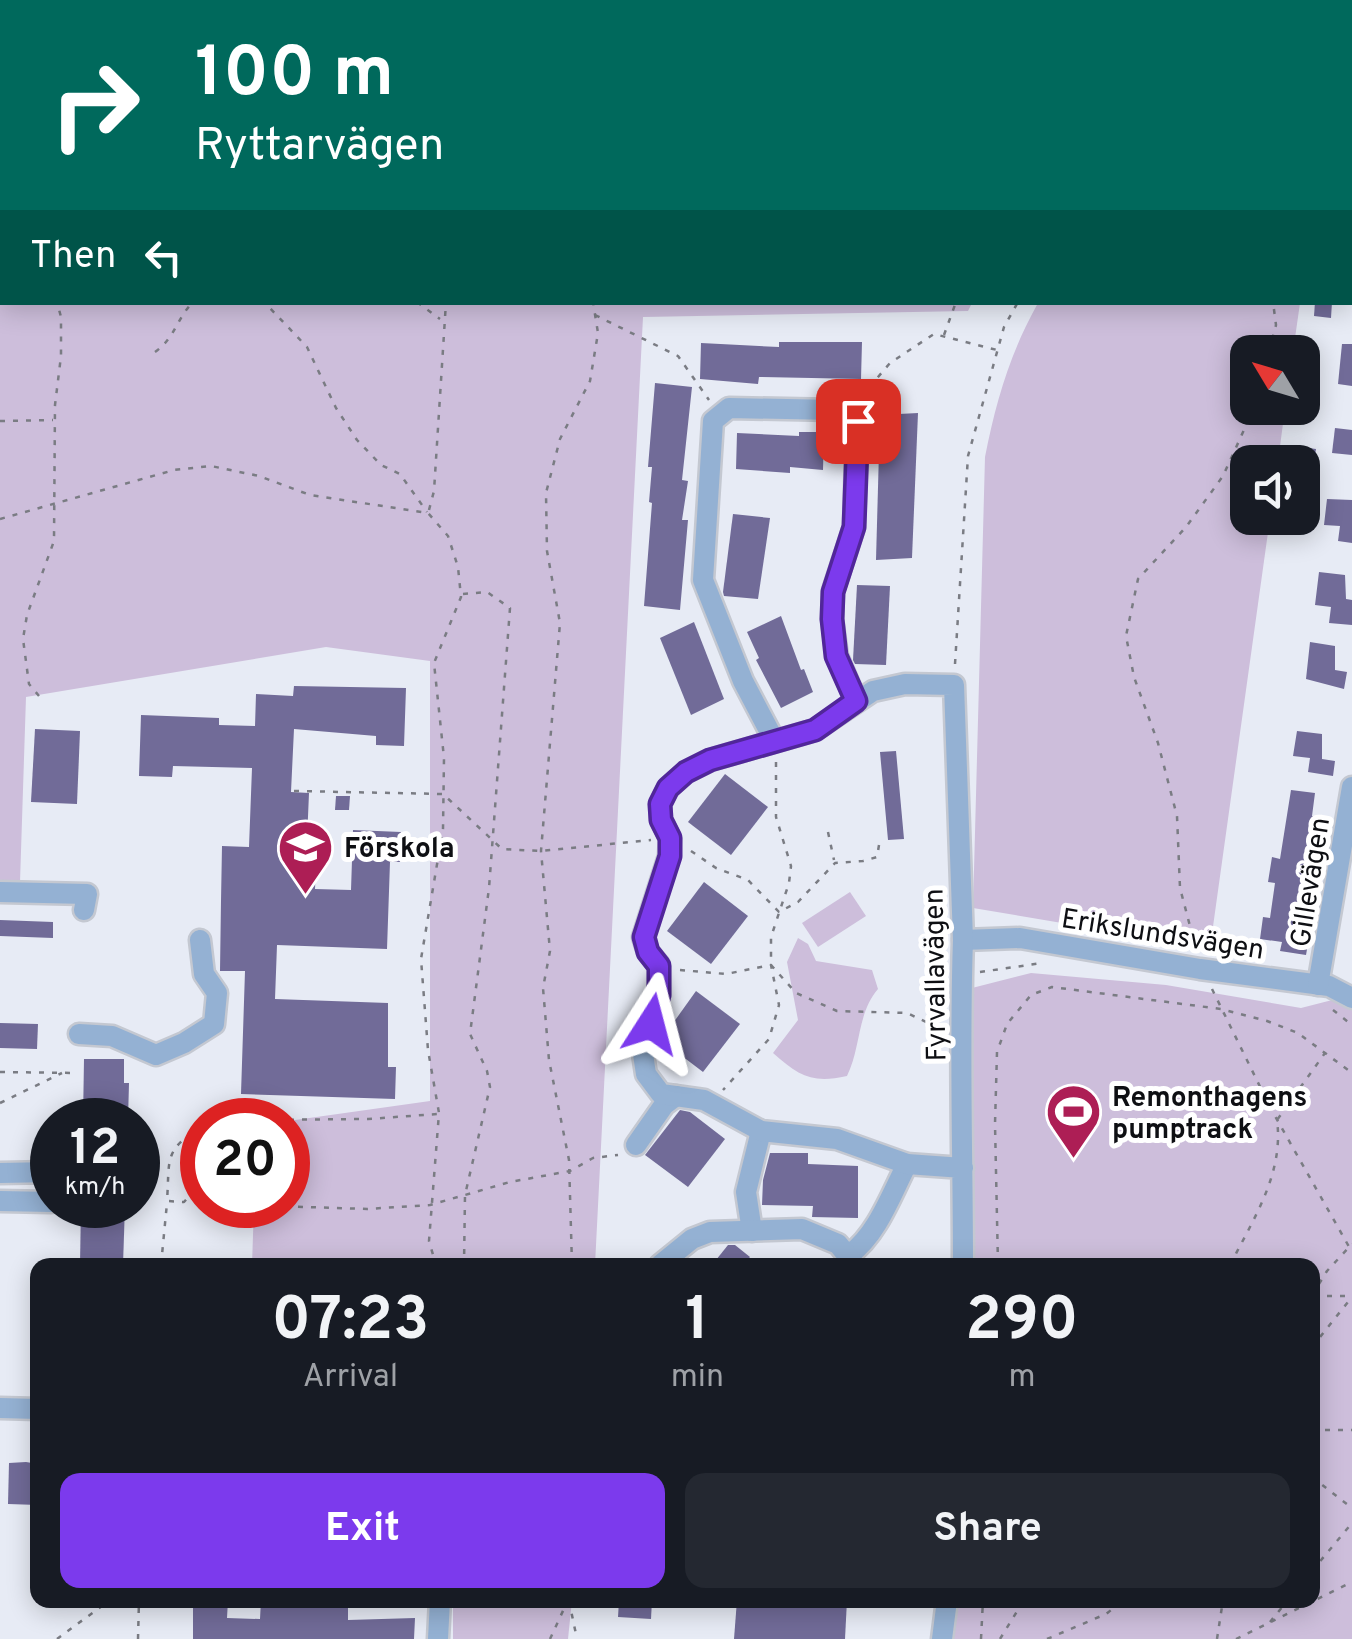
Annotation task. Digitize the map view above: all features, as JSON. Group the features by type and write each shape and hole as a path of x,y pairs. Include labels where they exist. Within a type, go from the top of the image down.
{"street":[{"path":"774,740 742,682 703,580 714,421 729,408 836,410 858,421 854,527 833,592 832,619 836,656 856,701"},
{"path":"954,685 888,686 856,701 815,730 710,760 686,772 668,788 660,804 661,820 670,838 666,874 650,909 644,937 648,952 659,966 659,995 643,1065 653,1087 661,1094 710,1103 761,1131 837,1140 907,1164 963,1168"},
{"name":"Fyrvallavägen","path":"954,685 963,940 963,1258"},
{"name":"Gillevägen","path":"1318,985 1352,787"},
{"path":"0,892 87,894 84,910"},
{"name":"Erikslundsvägen","path":"963,940 1020,938 1198,969 1329,986 1352,998"},
{"path":"80,1034 112,1036 156,1055 214,1024 218,992 204,974 200,940"},
{"path":"636,1145 664,1105 676,1096"},
{"path":"752,1230 746,1192 761,1131"},
{"path":"854,1258 907,1164"},
{"path":"0,1173 52,1172 52,1202 0,1201"},
{"path":"669,1258 692,1239 710,1232 752,1230 815,1232 850,1258"},
{"path":"0,1408 30,1409"},
{"path":"438,1639 440,1608"},
{"path":"942,1639 946,1608"}],"path":[{"path":"38,696 29,684 23,640 27,615 54,541 54,420 61,317 58,305"},
{"path":"156,352 177,330 190,305"},
{"path":"265,305 307,347 318,376 357,440 382,466 400,474 448,536 458,567 460,593 434,663 444,758 442,829 421,959 428,1050 439,1114 430,1206 429,1242 434,1258"},
{"path":"421,305 442,320"},
{"path":"428,513 434,491 445,305"},
{"path":"572,1258 570,1172 550,1060 543,988 550,951 541,852 560,623 547,552 546,493 560,438 590,381 598,333 593,305"},
{"path":"944,336 955,305"},
{"path":"954,685 968,456 1004,327 1016,305"},
{"path":"1273,305 1274,335"},
{"path":"595,315 678,356 719,414"},
{"path":"847,413 890,363 934,334 998,350"},
{"path":"0,420 54,420"},
{"path":"1246,425 1223,476 1186,527 1138,579 1126,636 1134,677 1158,743 1177,816 1180,888 1198,969 1277,1120 1351,1248 1320,1284"},
{"path":"0,518 174,470 211,466 259,476 310,495 428,513"},
{"path":"460,593 487,592 510,608 492,840 470,1034 487,1070 490,1087 466,1195 464,1258"},
{"path":"710,1103 769,1039 779,1005 771,965 771,938 791,866 776,817 774,740"},
{"path":"294,790 443,794 502,849 541,852 670,838 716,868 748,880 779,912"},
{"path":"828,832 835,863"},
{"path":"779,912 798,902 835,863 877,857 880,845"},
{"path":"659,966 726,974 771,965"},
{"path":"771,965 796,993 838,1011 907,1014 950,1032"},
{"path":"998,1258 994,1124 998,1052 1007,1024 1030,994 1052,987 1221,1009 1298,1033 1352,1074"},
{"path":"1328,1007 1352,1026"},
{"path":"1234,1258 1265,1196 1281,1148 1277,1120 1324,1053"},
{"path":"0,1072 78,1072"},
{"path":"0,1103 63,1072"},
{"path":"310,1119 439,1114"},
{"path":"161,1258 170,1152 180,1141"},
{"path":"310,1207 430,1206 510,1182 570,1172 592,1158 630,1152 636,1145"},
{"path":"167,1202 180,1202"},
{"path":"1320,1296 1352,1296"},
{"path":"1320,1337 1352,1296"},
{"path":"1320,1430 1352,1430"},
{"path":"1320,1483 1352,1508"},
{"path":"1320,1561 1352,1523"},
{"path":"1320,1598 1352,1582"},
{"path":"57,1639 99,1608"},
{"path":"138,1639 139,1608"},
{"path":"550,1639 564,1608"},
{"path":"570,1608 577,1639"},
{"path":"981,1639 983,1608"},
{"path":"1000,1639 1019,1608"},
{"path":"1047,1639 1114,1608"},
{"path":"1217,1639 1222,1608"},
{"path":"1269,1624 1282,1608"},
{"path":"1236,1639 1301,1608"}],"shaded area":[{"path":"0,305 971,305 968,311 643,317 595,1258 252,1258 253,1228 310,1228 310,1118 430,1101 430,661 326,647 26,697 20,882 0,883"},
{"path":"1037,305 1300,305 1295,335 1230,335 1230,425 1283,425 1280,445 1230,445 1230,535 1268,535 1210,948 973,908 985,457 1005,378"},
{"path":"850,892 866,916 818,947 802,923"},
{"path":"798,938 808,944 816,961 872,970 878,989 866,1009 847,1076 807,1076 773,1053 798,1020 787,962"},
{"path":"1031,973 1166,985 1301,1008 1344,997 1352,1003 1352,1639 951,1639 955,1608 1320,1608 1320,1258 974,1258 969,1168 972,988"},
{"path":"453,1608 571,1608 568,1639 453,1639"}],"building":[{"path":"1315,305 1332,305 1331,318 1314,316"},
{"path":"779,342 862,342 861,379 759,377 758,384 700,379 701,343 779,347"},
{"path":"1342,344 1352,344 1352,386 1338,384"},
{"path":"655,383 692,387 682,480 688,481 682,520 688,520 680,610 644,606"},
{"path":"918,413 912,558 876,560 880,415"},
{"path":"1335,428 1352,430 1352,455 1332,453"},
{"path":"799,432 824,432 823,470 790,467 790,473 736,469 737,433 799,436"},
{"path":"1327,499 1352,500 1352,543 1338,541 1340,526 1324,525"},
{"path":"733,514 770,518 758,599 724,596"},
{"path":"1319,572 1345,575 1346,599 1352,600 1352,625 1329,623 1331,607 1315,605"},
{"path":"857,585 890,586 886,665 855,664 853,660"},
{"path":"781,616 813,692 781,708 756,660 759,658 747,632"},
{"path":"694,622 724,699 691,715 660,638"},
{"path":"1310,642 1335,646 1335,670 1347,672 1344,689 1306,679"},
{"name":"Förskola","path":"294,686 406,688 404,746 376,745 376,736 294,729 291,792 309,793 307,840 317,841 315,889 351,890 353,830 401,832 400,862 390,862 387,949 277,945 275,999 388,1003 388,1067 396,1067 395,1099 241,1094 245,971 220,971 222,846 249,847 252,768 173,766 172,777 139,776 141,715 219,718 219,725 255,726 256,694 293,696"},
{"path":"35,729 80,731 77,804 31,802"},
{"path":"1297,731 1322,734 1322,759 1335,761 1333,776 1308,772 1310,758 1293,756"},
{"path":"896,751 904,839 888,840 880,752"},
{"path":"725,774 768,807 731,855 688,822"},
{"path":"1291,790 1315,793 1312,816 1327,818 1324,836 1310,834 1303,876 1318,879 1316,895 1301,893 1295,935 1309,938 1306,955 1280,951 1282,942 1260,939 1263,917 1270,918 1275,883 1268,882 1272,857 1280,859"},
{"path":"336,796 350,796 349,810 335,810"},
{"path":"704,882 748,916 711,964 667,931"},
{"path":"0,920 53,922 53,938 0,936"},
{"path":"696,991 740,1024 703,1072 661,1040"},
{"path":"0,1023 38,1024 37,1049 0,1048"},
{"path":"84,1059 124,1059 129,1098 83,1098"},
{"path":"680,1110 690,1112 725,1139 688,1187 645,1155"},
{"path":"770,1153 808,1153 808,1164 858,1166 858,1218 812,1217 813,1206 762,1205"},
{"path":"81,1228 124,1228 123,1258 80,1258"},
{"path":"728,1245 735,1245 750,1257 749,1258 718,1258"},
{"path":"9,1463 30,1463 30,1505 8,1504"},
{"path":"193,1608 228,1608 227,1618 260,1619 261,1608 348,1608 348,1620 415,1618 414,1639 193,1639"},
{"path":"619,1608 652,1608 651,1619 618,1617"},
{"path":"736,1608 847,1608 845,1639 734,1639"}],"place":[{"name":"Förskola","path":"305,896"},
{"name":"Remonthagens pumptrack","path":"1073,1161"}],"route":[{"path":"651,1024 659,995 659,966 648,952 644,937 670,856 670,838 661,820 660,804 668,788 686,772 710,760 815,730 856,701 836,656 832,619 833,592 854,527 858,421"}]}
